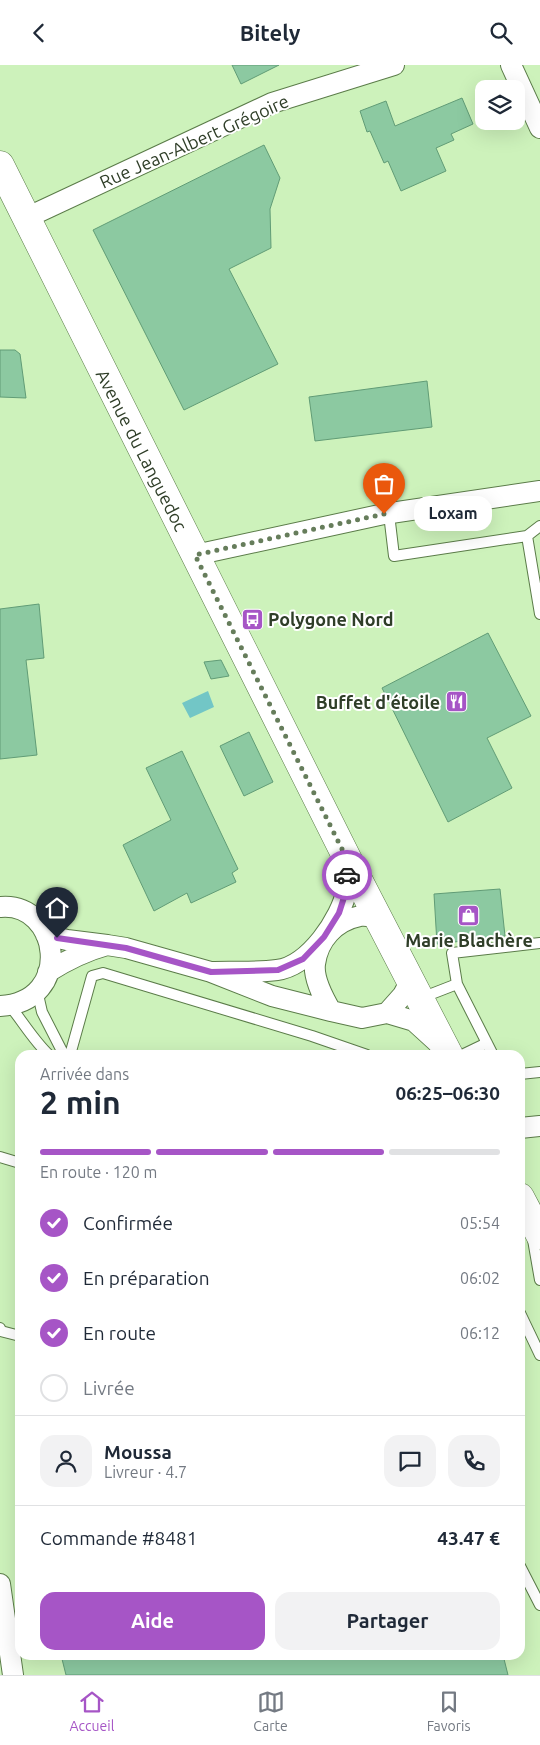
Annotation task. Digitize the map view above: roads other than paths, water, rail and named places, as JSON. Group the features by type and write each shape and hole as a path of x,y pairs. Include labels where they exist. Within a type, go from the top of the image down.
{"main road":[{"name":"Avenue du Languedoc","path":"0,165 346,857 451,1050"},
{"path":"525,1206 540,1235"}],"street":[{"name":"Rue Jean-Albert Grégoire","path":"26,217 272,103 394,65"},
{"path":"511,65 540,128"},
{"path":"195,555 389,514 540,491"},
{"path":"331,1011 320,991 314,965 324,937 339,913 347,888 346,857"},
{"path":"0,907 6,906 25,912 40,924 50,942 51,961 46,980 33,995 16,1005 5,1006"},
{"path":"211,972 278,970 303,959 324,937 342,922 361,916 379,917"},
{"path":"46,935 67,940 126,948 211,972 272,996 331,1011 362,1017 387,1013 414,1021 448,1050"},
{"path":"48,972 87,950 107,945"},
{"path":"387,1013 403,995 416,989"},
{"path":"525,1128 540,1126"},
{"path":"0,1584 13,1675"}],"lane":[{"path":"389,514 394,556 527,536 540,526"},
{"path":"527,536 540,614"},
{"path":"490,1050 456,984 452,953 540,943"},
{"path":"71,1050 92,976 103,973 312,1036 350,1050"},
{"path":"416,989 456,984"},
{"path":"37,991 42,1012 61,1050"},
{"path":"5,1006 31,1032 37,1043 44,1050"},
{"path":"465,1050 487,1043"},
{"path":"525,1074 540,1072"},
{"path":"0,1157 15,1162"},
{"path":"525,1209 540,1280"},
{"path":"525,1324 540,1355"},
{"path":"0,1328 0,1331 15,1335"},
{"path":"525,1576 540,1605"}],"water":[{"path":"208,691 214,707 190,718 182,703"}],"place":[{"name":"Loxam","path":"384,514"},
{"name":"Polygone Nord","path":"252,619"},
{"name":"Buffet d'étoile","path":"456,702"},
{"name":"Marie Blachère","path":"469,915"}]}
